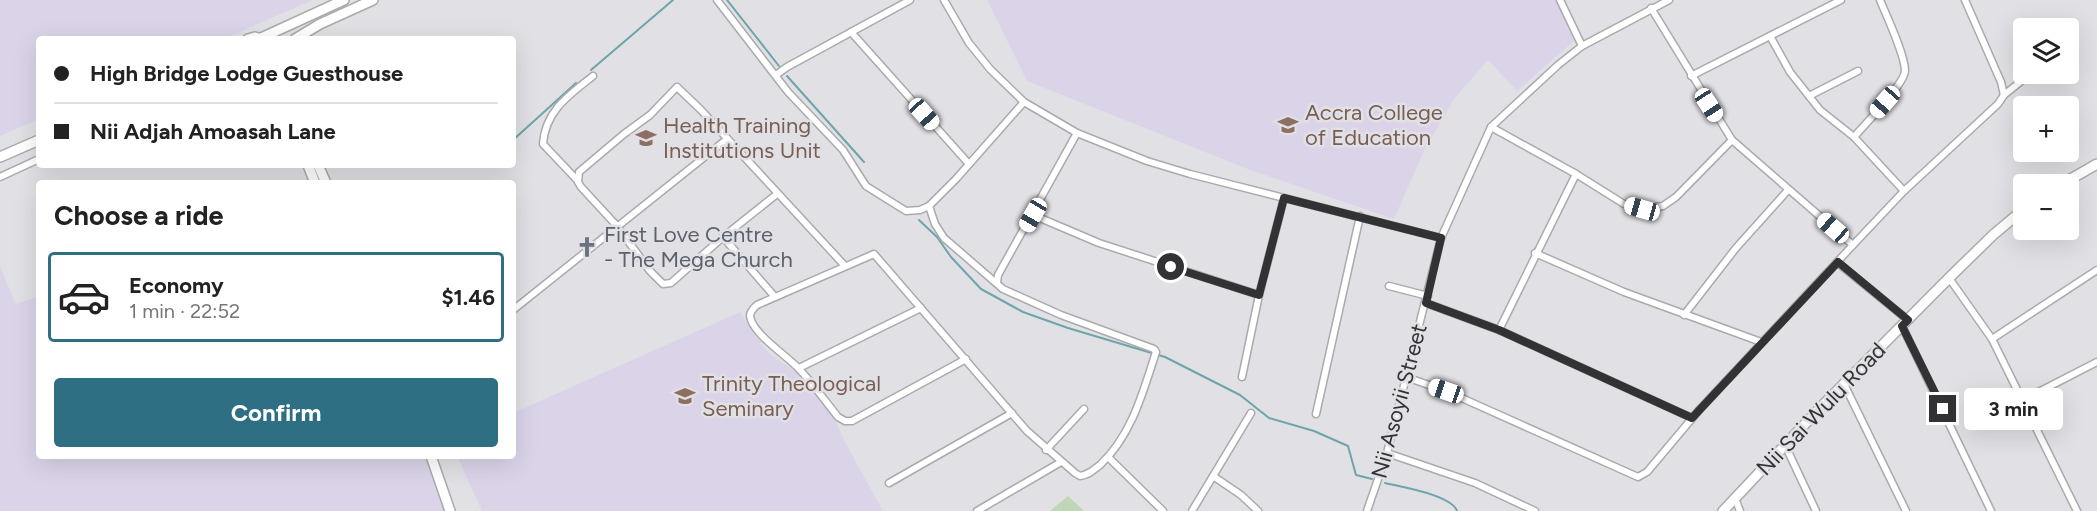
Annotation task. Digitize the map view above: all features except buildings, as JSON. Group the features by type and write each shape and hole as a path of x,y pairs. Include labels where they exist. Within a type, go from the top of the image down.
{"street":[{"path":"268,36 344,0"},
{"path":"300,36 320,24 373,0"},
{"path":"717,0 788,92 843,150 866,186 906,211 920,210 929,206 1024,102"},
{"path":"776,75 910,0"},
{"path":"944,0 979,57 1024,102 1077,133 1147,160 1441,238"},
{"path":"1560,0 1582,46"},
{"name":"Nii Asoyii Street","path":"1367,511 1387,453 1441,238 1491,127 1582,46 1669,0"},
{"path":"1691,76 1841,0"},
{"path":"1854,137 1900,84 1905,73 1880,0"},
{"path":"1965,0 2001,82 2004,95"},
{"path":"1651,8 1732,140 1853,245"},
{"path":"310,36 320,24"},
{"path":"851,32 969,164"},
{"path":"1770,36 1790,72 1820,110 1854,137 1904,191"},
{"path":"1809,96 1858,71"},
{"path":"593,76 554,110 544,130 543,144 617,226 650,272 663,284 671,283 777,194"},
{"path":"1406,377 1446,391 1638,477 1647,472 1761,342 1904,191 2018,84"},
{"path":"578,182 579,172 650,115 677,87 845,266"},
{"path":"1491,127 1576,174 1624,204 1642,209 1663,206 1677,197 1732,140"},
{"path":"997,284 998,275 1077,133"},
{"path":"516,308 727,139"},
{"path":"0,157 36,141"},
{"path":"0,177 36,160"},
{"path":"2079,174 2097,164"},
{"path":"1499,330 1576,174"},
{"path":"1684,315 1736,248 1788,190"},
{"path":"1242,377 1259,295 1284,198"},
{"path":"929,206 935,224 944,238 1003,289 1061,315 1154,349 1156,352 1136,411 1108,457 1091,472 1080,476 1046,450 1012,413 966,358 874,254 757,305 751,310 750,316 770,344 799,368 838,417 845,421 852,421 966,358"},
{"path":"1033,215 1100,243 1259,295"},
{"path":"1316,414 1360,216"},
{"name":"Nii Sai Wulu Road","path":"1723,511 1844,384 1949,278 2013,218"},
{"path":"723,237 775,297"},
{"path":"1535,253 1624,292 1761,342"},
{"path":"1838,262 1905,323 1991,511"},
{"path":"1992,339 2097,270"},
{"path":"1949,278 1992,339 2077,511"},
{"path":"1389,286 1499,330 1692,418"},
{"path":"799,368 921,308"},
{"path":"2023,400 2097,362"},
{"path":"1844,384 1906,511"},
{"path":"1046,450 1084,409"},
{"path":"889,483 1012,413"},
{"path":"1192,511 1251,413"},
{"path":"1785,445 1816,511"},
{"path":"1387,453 1475,483 1535,511"},
{"path":"1108,457 1163,511"},
{"path":"432,459 450,511"},
{"path":"976,511 1060,462"},
{"path":"1213,476 1241,495 1258,511"},
{"path":"1734,498 1740,511"}],"shaded area":[{"path":"0,0 313,0 231,36 36,36 36,120 0,136"},
{"name":"Accra College of Education","path":"987,0 1557,0 1574,41 1517,91 1488,60 1454,99 1424,151 1394,219 1250,170 1027,81"},
{"path":"0,267 16,304 36,297 36,459 428,459 450,511 0,511"},
{"name":"Trinity Theological Seminary","path":"740,312 770,354 805,378 836,422 883,511 482,511 458,459 516,459 516,412"}],"green space":[{"path":"1068,496 1084,511 1050,511"}],"waterway":[{"path":"591,70 673,0"},
{"path":"727,0 779,66"},
{"path":"787,76 864,162"},
{"path":"516,137 576,83"},
{"path":"919,220 937,237 951,257 981,289 1023,312 1165,357 1240,395 1269,418 1314,431 1348,446 1356,475 1372,479"},
{"path":"1385,483 1436,496 1446,500 1457,511"}],"place":[{"name":"Accra College of Education","path":"1288,125"},
{"name":"Health Training Institutions Unit","path":"646,138"},
{"name":"First Love Centre - The Mega Church","path":"587,247"},
{"name":"Trinity Theological Seminary","path":"685,396"}],"route":[{"path":"1171,267 1259,295 1284,198 1441,238 1426,303 1499,330 1692,418 1838,262 1908,320 1902,326 1943,409"}]}
